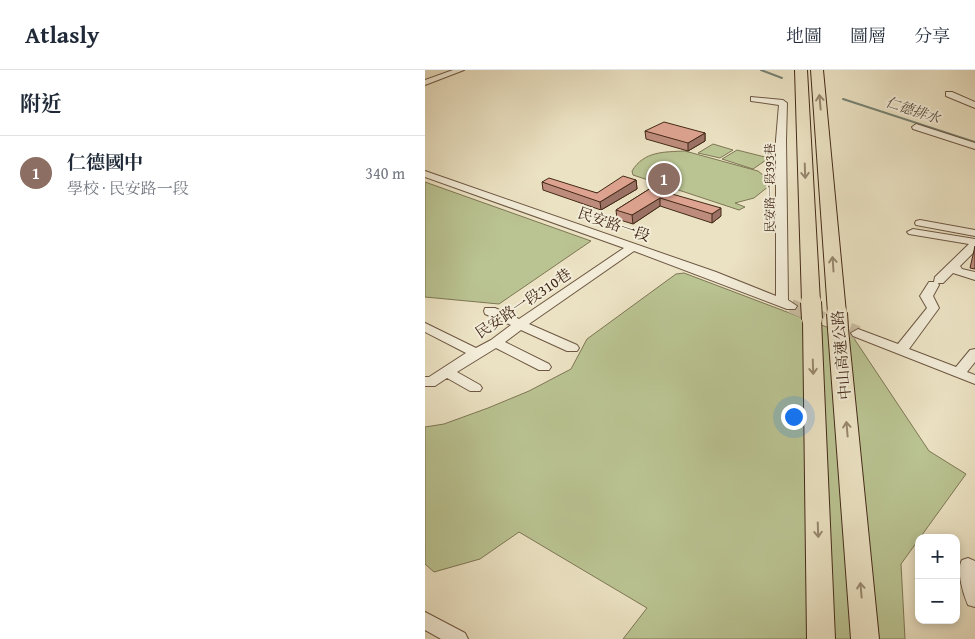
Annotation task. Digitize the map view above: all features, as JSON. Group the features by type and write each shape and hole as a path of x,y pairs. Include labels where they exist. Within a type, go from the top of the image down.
{"highway":[{"name":"中山高速公路","path":"801,70 811,310 821,639"},
{"name":"中山高速公路","path":"817,70 844,325 865,639"}],"street":[{"path":"425,83 460,70"},
{"path":"949,94 975,105"},
{"name":"民安路一段393巷","path":"754,98 783,103 781,140 787,304"},
{"path":"916,127 975,146"},
{"name":"民安路一段","path":"425,174 633,247 787,304"},
{"path":"901,350 933,308 925,297 925,293 954,267 975,244 916,227 975,233"},
{"name":"民安路一段310巷","path":"427,382 496,343 519,325 633,247"},
{"path":"954,267 958,272 975,276"},
{"path":"490,311 572,348"},
{"path":"844,325 975,380"},
{"path":"425,327 476,354"},
{"path":"496,343 544,367"},
{"path":"959,373 975,353"},
{"path":"447,372 475,388"},
{"path":"968,565 975,599"},
{"path":"425,620 458,639"}],"green space":[{"path":"713,144 733,150 720,158 698,153"},
{"path":"737,150 769,158 753,169 722,159"},
{"path":"685,151 758,171 768,179 769,186 754,198 735,203 745,207 739,210 633,175 632,171 637,164 649,156 662,152"},
{"path":"425,182 591,241 499,304 425,297"},
{"path":"684,273 853,337 929,451 966,474 923,534 915,534 915,545 901,564 905,639 623,639 647,608 519,532 480,559 434,572 425,564 425,427 444,424 488,408 529,391 571,369 587,339 676,274"}],"building":[{"path":"664,122 705,133 688,143 645,131"},
{"path":"623,176 636,180 600,202 542,182 549,178 597,193"},
{"path":"651,188 721,208 712,214 660,198 632,215 616,210"}],"waterway":[{"name":"仁德排水","path":"761,70 782,78"},
{"name":"仁德排水","path":"843,99 975,142"}],"tunnel":[{"path":"791,306 858,333"}],"place":[{"name":"仁德國中","path":"664,179"}]}
